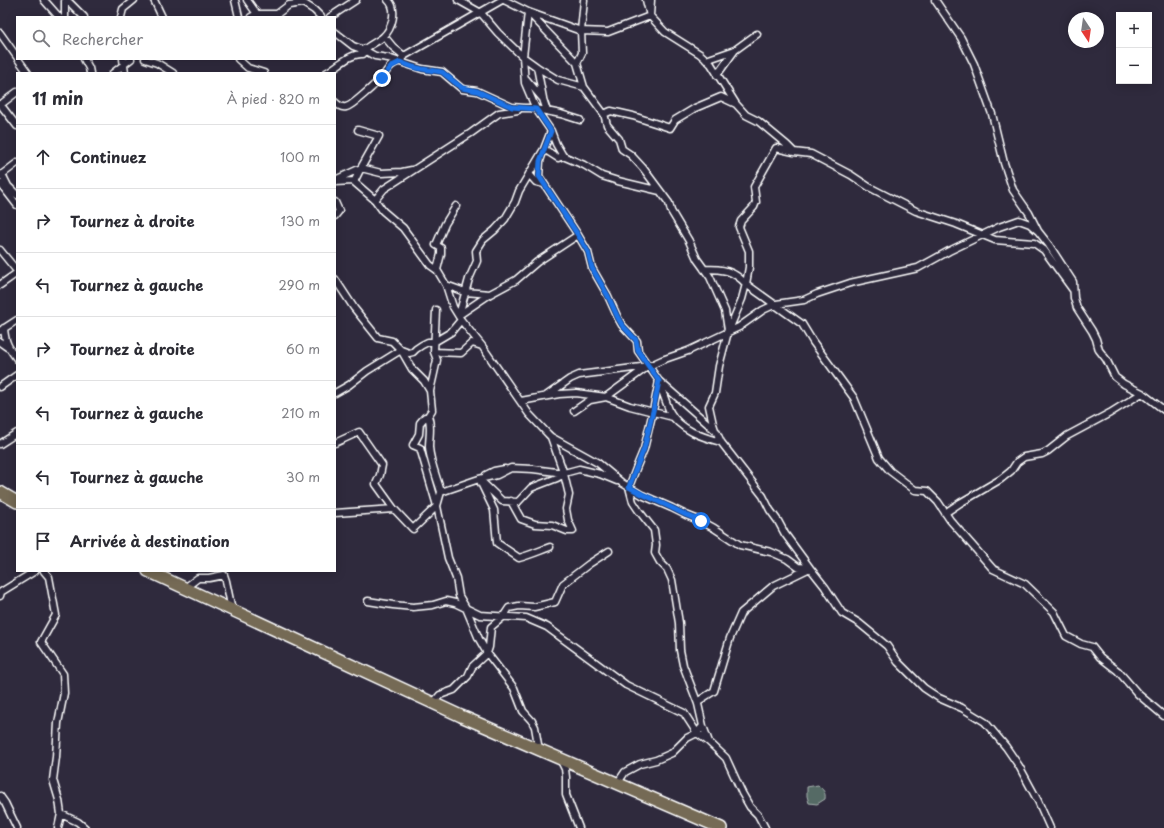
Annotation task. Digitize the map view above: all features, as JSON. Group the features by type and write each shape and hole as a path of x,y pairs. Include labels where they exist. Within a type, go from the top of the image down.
{"highway":[{"path":"0,492 16,501"},
{"path":"152,572 433,703 720,828"}],"street":[{"path":"44,0 58,16"},
{"path":"65,16 66,0"},
{"path":"66,0 83,16"},
{"path":"121,16 123,9 134,0"},
{"path":"154,0 162,16"},
{"path":"235,0 239,16"},
{"path":"247,0 254,15 275,15 289,5 303,2 320,16"},
{"path":"332,16 356,0"},
{"path":"328,72 351,57 362,52 384,36 393,19 393,9 391,2 388,0"},
{"path":"458,0 481,13 498,33 537,68 558,80 584,86"},
{"path":"337,104 346,107 350,105 382,78 392,66 402,59 503,0 528,12 581,31 608,32 650,16"},
{"path":"577,63 582,53 581,31 584,0"},
{"path":"646,0 650,16 664,32 700,54 711,64 736,104 746,115 758,121 794,152"},
{"path":"650,16 651,0"},
{"path":"935,0 961,38 974,64 992,114 1004,163 1013,190 1029,213 1038,231"},
{"path":"528,12 523,57 525,83 536,109 551,131 563,156 584,165 602,176 660,191"},
{"path":"528,12 577,63 584,86 604,114 607,125 619,139 622,148 635,159 669,203 671,211 689,241 697,258 710,277 725,310 728,332"},
{"path":"0,33 16,55"},
{"path":"336,33 362,52 375,56 402,59"},
{"path":"706,60 735,50 757,34"},
{"path":"384,36 402,59 418,68 442,72 462,88 477,91 512,107 547,111 580,120"},
{"path":"717,75 735,50"},
{"path":"19,60 27,72"},
{"path":"85,60 90,72"},
{"path":"122,60 125,72"},
{"path":"114,72 130,60"},
{"path":"148,60 157,63 171,72"},
{"path":"239,60 248,68 261,72"},
{"path":"537,68 547,111"},
{"path":"524,77 543,99"},
{"path":"16,93 0,105 16,125"},
{"path":"604,114 611,111 633,116 670,128 675,120 695,108 721,97 736,104"},
{"path":"375,200 384,190 499,113 524,108"},
{"path":"354,182 379,136 358,130"},
{"path":"551,131 540,161 539,176 588,252 592,268 608,296 618,318 622,325 636,340 638,351 659,381 673,417 703,438 721,442"},
{"path":"1050,828 1038,800 1019,766 1006,747 985,722 962,708 939,698 924,688 898,662 887,646 859,622 842,613 785,534 763,496 721,442 713,424 709,406 715,393 719,366 728,332 742,299 749,267 749,251 739,227 741,221 754,207 756,202 754,187 776,148 811,154 851,175 869,187 916,211 956,224 995,240 1034,243 1044,250 1073,290"},
{"path":"544,149 558,158 563,156"},
{"path":"460,318 465,292 477,261 476,251 483,240 495,230 504,219 544,149"},
{"path":"16,164 1,175 8,186 16,194"},
{"path":"336,180 361,168 381,173 402,172 417,169"},
{"path":"529,174 536,182 544,184"},
{"path":"336,181 352,180 375,200 383,211 403,228 430,266 437,270 446,285 453,307 460,318 482,346 529,414 551,437 598,463 622,483"},
{"path":"0,183 16,204"},
{"path":"336,204 339,211 336,215"},
{"path":"437,270 441,248 436,245 445,224 456,206"},
{"path":"574,411 590,400 606,397 649,366 688,351 739,327 763,310 776,304 804,300 850,283 918,268 999,227 1019,220 1030,224 1038,231 1073,282 1076,308 1092,330 1099,350 1106,359 1111,371 1124,384 1142,393 1164,410"},
{"path":"401,350 409,353 413,352 428,342 434,342 451,332 460,318 490,294 516,280 537,262 578,235"},
{"path":"0,250 16,271"},
{"path":"704,269 723,270 739,276 746,284 802,324 854,398 878,458 890,471 915,490 927,491 938,502 950,520 993,569 1025,584 1054,612 1066,636 1081,644 1092,647 1118,671 1138,694 1164,716"},
{"path":"0,285 16,273"},
{"path":"336,281 354,308 378,338 392,341 401,350 412,369 424,381 430,391"},
{"path":"446,285 465,292 490,294"},
{"path":"436,310 434,352 437,360 430,391 432,410 420,423 419,434 413,445 420,448 437,506 448,558 456,578 460,596 479,639 487,653 514,688 523,711 532,721 535,727 539,750"},
{"path":"7,347 2,329 16,321"},
{"path":"0,342 7,347 16,358"},
{"path":"434,352 461,353 472,343 482,346"},
{"path":"336,392 350,385 367,371 401,350"},
{"path":"546,396 570,379 579,375 649,366"},
{"path":"0,387 16,376"},
{"path":"659,381 716,431"},
{"path":"659,381 644,449 629,487 633,502 654,530 656,545 655,553 660,562 667,569 672,580 679,623 680,650 709,742"},
{"path":"521,401 559,394 576,393 606,397 630,406 673,417"},
{"path":"945,513 1001,479 1011,471 1017,462 1024,457 1042,454 1048,451 1067,436 1110,413 1142,393"},
{"path":"336,443 359,432 363,436 382,465 376,484 394,509 413,529 437,506 441,492 429,448 431,422 428,416"},
{"path":"0,444 16,434"},
{"path":"511,501 521,519 534,524 552,525 567,531 573,531 568,520 566,509 569,495 564,474 551,437"},
{"path":"441,492 480,479 494,471 511,468 533,469 564,474"},
{"path":"480,479 502,501 518,502 531,488 564,474 579,469 600,474 622,483 714,528 740,545 771,552 787,559 798,567 810,568"},
{"path":"480,479 494,510 497,543 519,558 550,547"},
{"path":"336,513 394,509"},
{"path":"433,703 440,695 454,690 468,676 472,667 487,653 491,627 503,617 509,608 519,606 534,607 555,602 563,584 609,551"},
{"path":"698,704 700,700 714,691 730,638 741,613 773,586 810,568"},
{"path":"0,596 1,592 33,572"},
{"path":"45,572 49,576 56,615 41,642 63,674 64,693 58,723 53,780 59,800 61,814 58,828"},
{"path":"185,588 198,578 209,578 224,575 232,610"},
{"path":"368,601 393,606 413,607 434,605 446,601 455,603 480,615 526,618 547,626 626,685 684,713 697,734 709,742 726,758 742,793 750,807 758,815 765,828"},
{"path":"617,784 625,772 640,764 656,760 672,753 687,738 697,734 703,726"},
{"path":"560,759 565,769 566,795 579,828"},
{"path":"0,796 17,828"},
{"path":"61,814 78,822 85,828"}],"green space":[{"path":"818,785 825,793 825,799 817,804 809,803 807,787"}],"route":[{"path":"382,78 392,66 400,62 413,67 442,72 462,88 477,91 512,107 536,109 542,117 551,131 540,161 539,176 588,252 592,268 608,296 618,318 627,332 636,340 638,351 659,381 644,449 629,487 701,521"}]}
